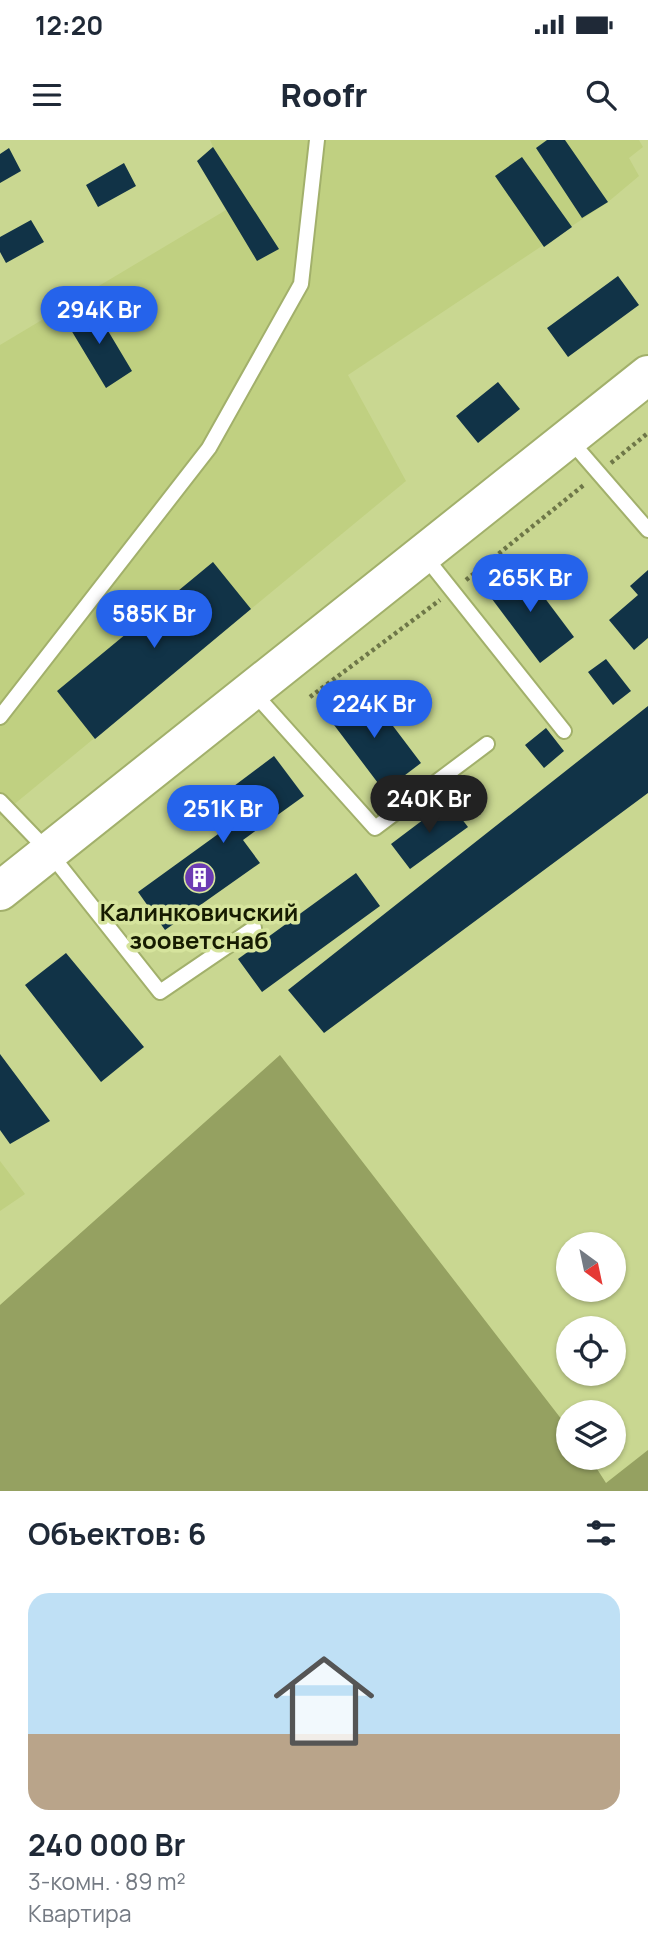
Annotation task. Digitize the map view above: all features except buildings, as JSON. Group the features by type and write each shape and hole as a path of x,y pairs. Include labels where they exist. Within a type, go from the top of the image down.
{"main road":[{"path":"0,891 648,375"}],"lane":[{"path":"0,717 209,448 301,285 317,140"},
{"path":"569,439 648,530"},
{"path":"422,553 564,731"},
{"path":"252,691 375,828 487,744"},
{"path":"0,801 48,852 160,992 254,928"}],"path":[{"path":"310,697 453,591 648,433"}],"shaded area":[{"path":"210,140 639,140 643,147 629,158 639,176 608,202 348,375 406,481 0,816 0,345 226,210 197,161 213,147"},
{"path":"280,1055 556,1412 556,1470 598,1470 606,1483 626,1470 648,1450 648,1491 0,1491 0,1305"},
{"path":"0,1161 25,1194 0,1211"}],"place":[{"name":"Калинковичский зооветснаб","path":"199,877"}]}
